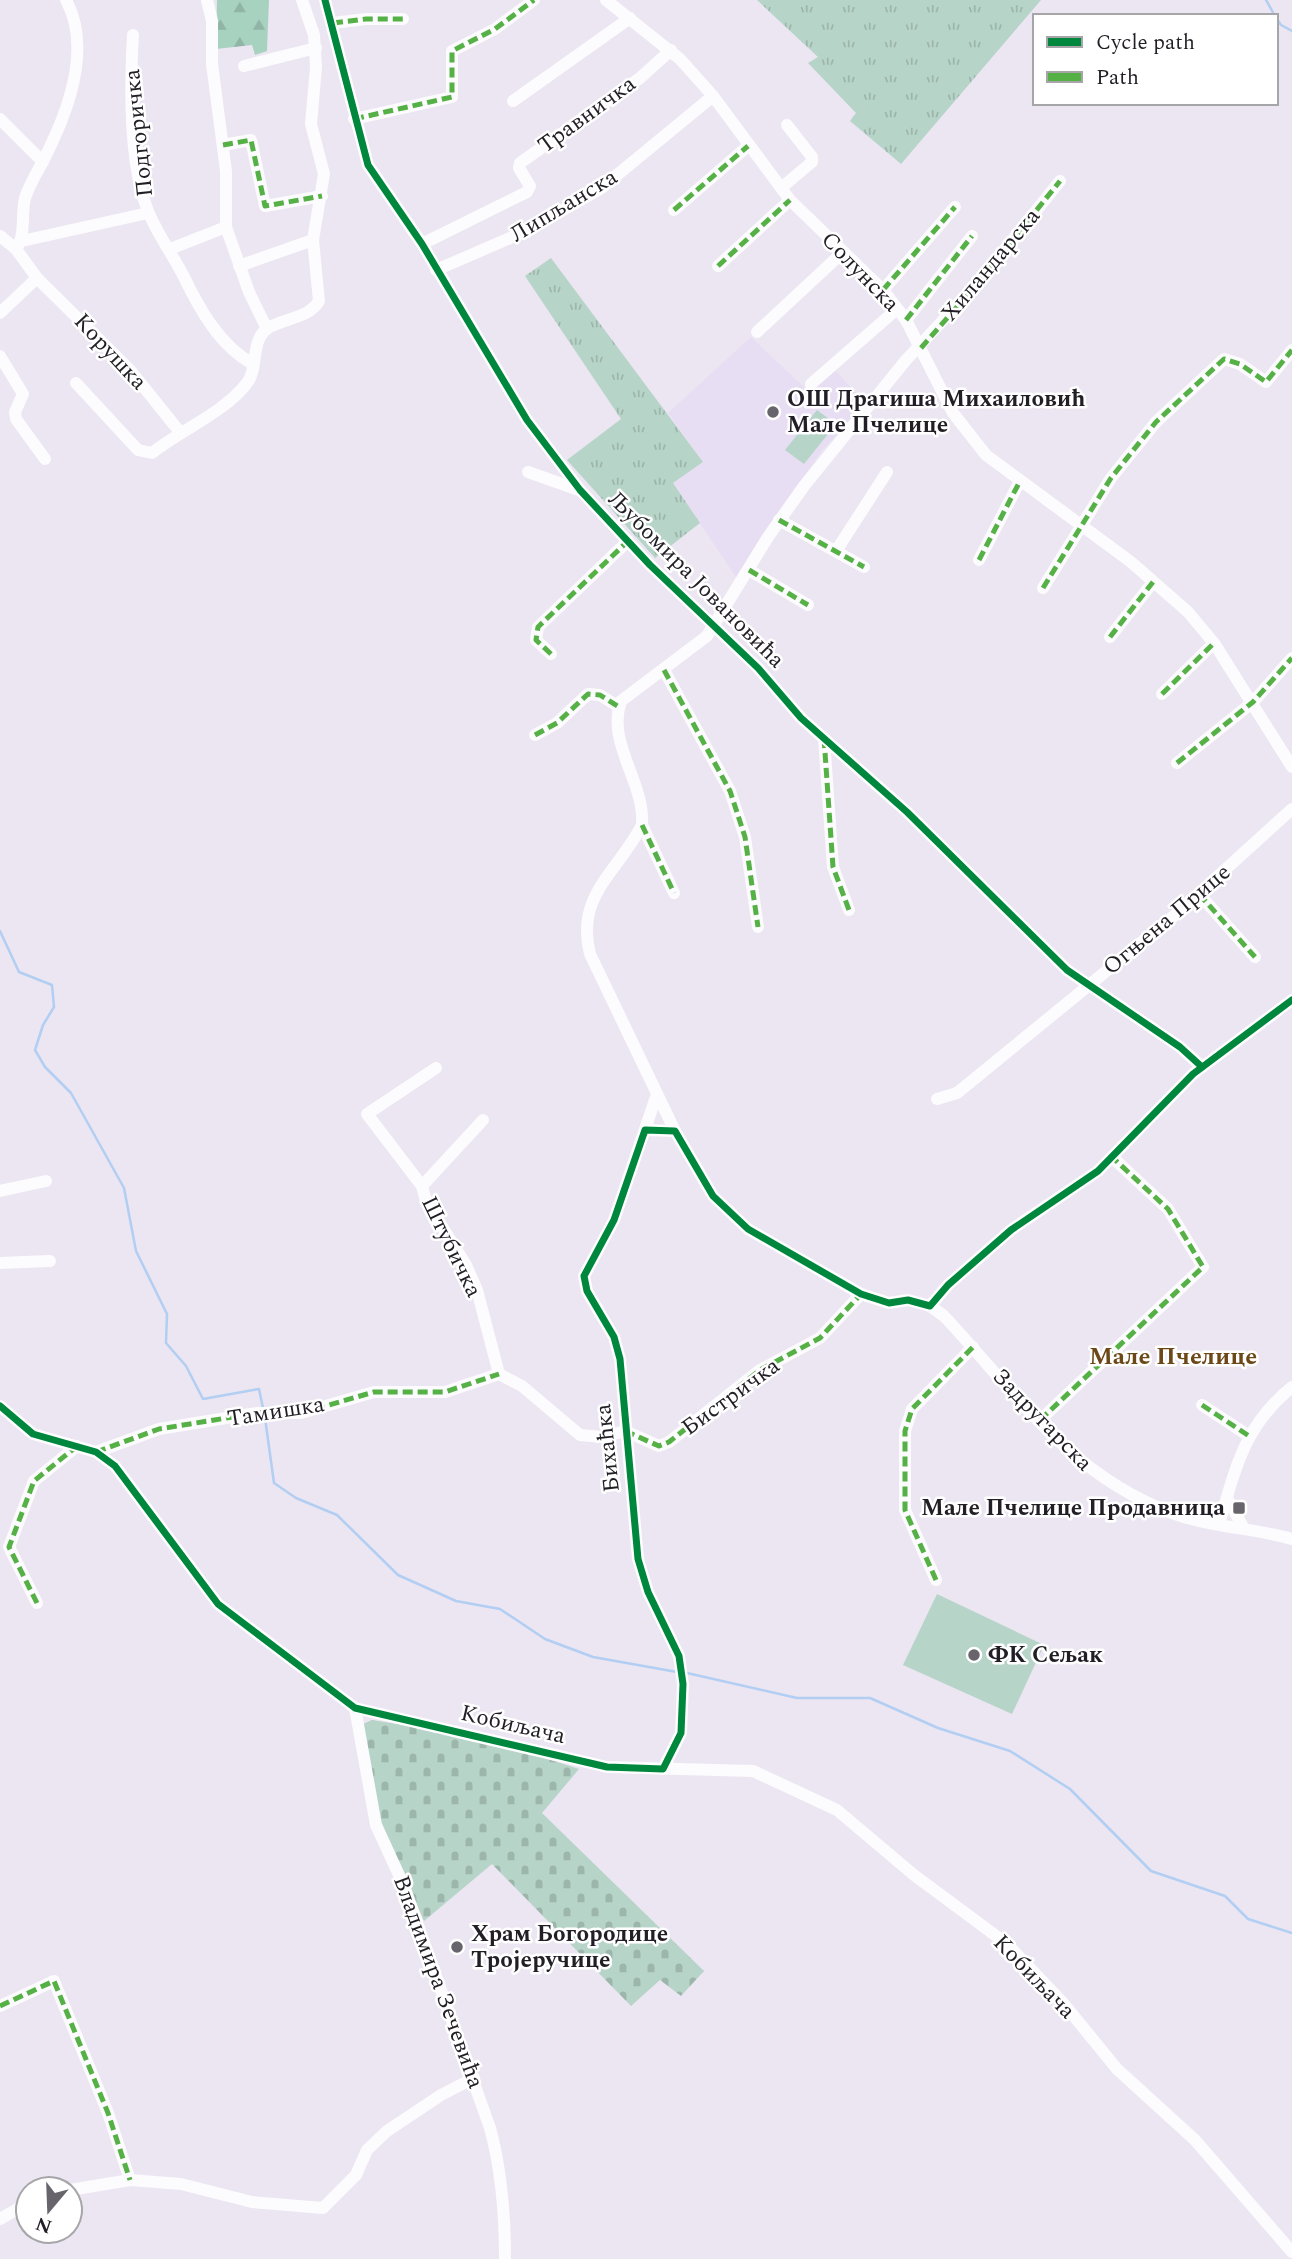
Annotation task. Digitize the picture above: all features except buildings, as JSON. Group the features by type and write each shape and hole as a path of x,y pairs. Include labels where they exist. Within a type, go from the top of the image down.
{"street":[{"path":"66,0 76,32 74,82 43,162 26,196 19,245 148,213"},
{"path":"207,0 212,21 212,64 223,145 226,227 239,266 267,329"},
{"path":"76,383 138,450 152,453 178,431 208,417 242,388 250,379 267,329 311,310 319,301 313,240 322,196 323,166 311,124 316,48 302,0"},
{"name":"Љубомира Јовановића","path":"325,0 368,165 422,244 527,419 579,490 686,601 715,626 801,718 907,812 1067,970 1180,1047 1202,1067"},
{"path":"354,119 452,97 452,51 495,29 534,0"},
{"name":"Солунска","path":"606,0 671,50 713,96 790,200 883,290 906,320 961,426 986,455 1081,525 1188,612 1214,643 1292,767"},
{"path":"513,101 630,18"},
{"path":"333,23 366,19 403,19"},
{"name":"Подгоричка","path":"133,35 130,88 142,194 148,213 170,249 198,306 234,352 253,364"},
{"path":"244,66 316,48"},
{"name":"Травничка","path":"422,244 527,192 530,186 519,168 520,163 640,78 671,50"},
{"name":"Липљанска","path":"436,270 524,232 600,189 713,96"},
{"path":"0,119 43,162"},
{"path":"781,188 812,162 812,157 787,125"},
{"path":"223,145 251,140 265,206 322,196"},
{"path":"674,210 748,146"},
{"name":"Хиландарска","path":"619,706 626,694 702,642 715,626 779,520 906,359 921,348 977,284 1060,181"},
{"path":"718,266 790,200"},
{"path":"883,290 955,207"},
{"path":"170,249 226,227"},
{"name":"Корушка","path":"0,236 19,245 37,278 130,370 178,431"},
{"path":"906,320 972,236"},
{"path":"239,266 313,240"},
{"path":"757,332 843,252"},
{"path":"0,313 37,278"},
{"path":"811,384 897,309"},
{"path":"1043,588 1111,478 1156,422 1224,359 1240,364 1266,382 1292,350"},
{"path":"0,356 23,394 15,412 16,419 45,459"},
{"path":"550,480 558,467 558,460"},
{"path":"528,472 579,490"},
{"path":"835,551 887,472"},
{"path":"979,560 1020,481"},
{"path":"779,520 864,567"},
{"path":"551,654 536,640 538,627 628,541"},
{"path":"749,570 808,605"},
{"path":"1110,637 1153,582"},
{"path":"1162,694 1214,643"},
{"path":"1177,763 1253,702 1292,658"},
{"path":"664,670 730,791 746,837 758,927"},
{"path":"535,735 557,723 588,694 600,695 619,706 616,729 633,774 643,813 642,825 593,898 585,936 590,954 674,1131 713,1196 748,1229 861,1293 889,1303 908,1300 930,1306 948,1285 1011,1230 1078,1186 1112,1157 1202,1067 1292,1000"},
{"path":"824,738 833,867 849,910"},
{"name":"Огњена Прице","path":"937,1099 957,1093 1199,894 1292,809"},
{"path":"642,825 674,893"},
{"path":"1199,894 1255,957"},
{"name":"Штубичка","path":"436,1068 367,1114 422,1186 426,1201 466,1265 477,1290 499,1374"},
{"name":"Бихаћка","path":"657,1094 614,1220 584,1276 587,1291 614,1337 620,1359 638,1559 648,1592 676,1646 682,1673 681,1732 663,1769"},
{"path":"422,1186 483,1120"},
{"path":"645,1130 674,1131"},
{"path":"1040,1420 1203,1267 1168,1209 1112,1157"},
{"path":"0,1191 46,1181"},
{"path":"0,1263 50,1261"},
{"name":"Бистричка","path":"625,1431 659,1446 669,1442 760,1370 820,1338 861,1293"},
{"name":"Задругарска","path":"930,1306 973,1347 1016,1398 1093,1473 1129,1495 1174,1514 1292,1539"},
{"path":"936,1580 905,1510 905,1431 912,1409 973,1347"},
{"path":"499,1374 522,1386 580,1435 603,1437 625,1431"},
{"name":"Тамишка","path":"96,1452 159,1429 257,1413 301,1413 374,1392 446,1392 499,1374"},
{"path":"1219,1524 1249,1436 1269,1406 1292,1387"},
{"path":"1202,1405 1249,1436"},
{"path":"0,1406 33,1434 96,1452 124,1475 218,1604 355,1708"},
{"path":"37,1603 9,1548 34,1482 77,1446"},
{"path":"1227,1498 1243,1527"},
{"name":"Кобиљача","path":"355,1708 607,1767 753,1771 837,1810 914,1875 1007,1944 1064,2004 1117,2069 1195,2140 1292,2252"},
{"name":"Владимира Зечевића","path":"355,1708 376,1825 404,1886 474,2078 500,2164 505,2218 505,2259"},
{"path":"0,2006 54,1981 70,2015 130,2180"},
{"path":"84,2188 130,2180 181,2184 253,2202 323,2208 356,2175 367,2150 387,2131 440,2095 474,2078"}],"shaded area":[{"path":"751,337 809,392 835,370 867,405 824,448 759,541 738,580 673,483 703,462 668,413"}],"green space":[{"path":"217,0 269,0 267,51 255,55 252,45 216,49"},
{"path":"757,0 1041,0 901,164 850,121 856,113 808,63 818,57"},
{"path":"551,258 703,462 673,483 700,523 655,558 567,460 621,419 525,276"},
{"path":"817,410 836,424 804,464 785,450"},
{"name":"ФК Сељак","path":"937,1594 1044,1645 1012,1714 903,1665"},
{"path":"372,1720 477,1740 579,1769 542,1813 704,1971 681,1996 660,1980 631,2006 492,1864 424,1921 379,1818 363,1724"}],"waterway":[{"path":"1266,0 1274,14"},
{"path":"1278,21 1292,31"},
{"path":"0,931 19,972 52,985 54,1007 43,1025 35,1050 45,1067 71,1093 124,1188 136,1251 167,1314 166,1343 186,1366 203,1399 259,1389 263,1408"},
{"path":"265,1418 274,1483 296,1498 337,1515 398,1575 456,1601 500,1609 545,1639 593,1657 677,1672"},
{"path":"687,1673 797,1698 870,1698 938,1728 1010,1751 1070,1789 1151,1871 1225,1896 1248,1919 1292,1933"}],"marked path":[{"path":"354,119 452,97 452,51 495,29 534,0"},
{"path":"333,23 366,19 403,19"},
{"path":"223,145 251,140 265,206 322,196"},
{"path":"674,210 748,146"},
{"path":"921,348 1060,181"},
{"path":"718,266 790,200"},
{"path":"883,290 955,207"},
{"path":"906,320 972,236"},
{"path":"1043,588 1111,478 1156,422 1224,359 1240,364 1266,382 1292,350"},
{"path":"979,560 1020,481"},
{"path":"779,520 864,567"},
{"path":"551,654 536,640 538,627 628,541"},
{"path":"749,570 808,605"},
{"path":"1110,637 1153,582"},
{"path":"1162,694 1214,643"},
{"path":"1177,763 1253,702 1292,658"},
{"path":"664,670 730,791 745,837 758,927"},
{"path":"535,735 557,723 588,694 600,695 619,707"},
{"path":"824,738 833,867 849,910"},
{"path":"642,825 674,893"},
{"path":"1199,894 1255,957"},
{"path":"1040,1420 1203,1267 1168,1209 1112,1157"},
{"path":"625,1431 659,1446 669,1442 760,1370 820,1338 861,1294"},
{"path":"936,1580 905,1510 905,1431 912,1409 973,1347"},
{"path":"96,1452 159,1429 257,1413 301,1413 374,1392 445,1392 499,1374"},
{"path":"1202,1405 1249,1436"},
{"path":"37,1603 9,1547 34,1481 77,1446"},
{"path":"0,2006 54,1981 108,2113 130,2180"}],"cycle path":[{"path":"325,0 368,165 422,244 527,420 580,490 650,565 758,668 801,718 907,812 1067,970 1180,1047 1202,1067"},
{"path":"0,1406 33,1434 96,1452 115,1466 218,1604 355,1708 607,1767 663,1769 681,1733 683,1684 679,1656 648,1592 638,1559 620,1359 614,1337 587,1291 584,1276 614,1220 645,1130 675,1131 713,1196 748,1229 861,1294 889,1303 908,1300 930,1306 948,1285 1011,1230 1098,1171 1193,1074 1292,1000"}],"place":[{"name":"ОШ Драгиша Михаиловић Мале Пчелице","path":"773,412"},
{"name":"Мале Пчелице Продавница","path":"1239,1508"},
{"name":"ФК Сељак","path":"974,1655"},
{"name":"Храм Богородице Тројеручице","path":"457,1947"}],"district":[{"name":"Мале Пчелице","path":"1173,1357"}]}
